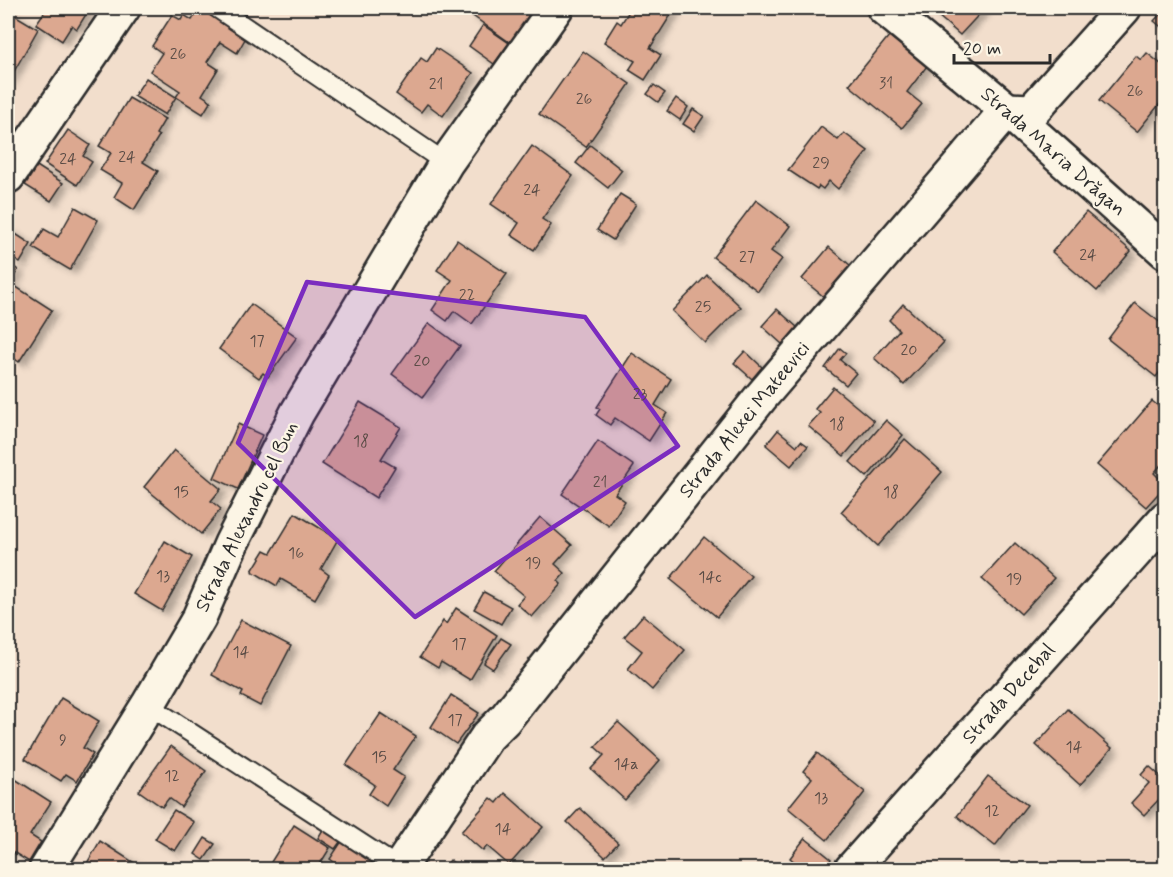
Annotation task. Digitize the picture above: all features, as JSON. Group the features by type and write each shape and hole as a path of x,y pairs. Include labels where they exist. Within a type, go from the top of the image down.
{"street":[{"path":"8,176 123,8"},
{"name":"Strada Alexandru cel Bun","path":"46,870 199,618 231,544 297,413 446,163 556,8"},
{"name":"Strada Maria Drăgan","path":"884,8 1007,110 1166,252"},
{"path":"1007,110 1032,111 1124,8"},
{"name":"Strada Alexei Mateevici","path":"399,869 487,737 505,719 761,398 1007,110"},
{"name":"Strada Decebal","path":"851,870 1166,518"}],"lane":[{"path":"217,8 446,163"},
{"path":"148,705 399,869"}],"highlighted area":[{"path":"307,282 585,317 678,446 415,617 238,443"}],"building":[{"path":"47,8 90,8 77,29 72,25 62,41 36,24"},
{"path":"200,8 245,39 237,53 220,42 207,62 218,69 202,95 211,101 203,114 176,97 180,91 150,71 162,53 152,46 172,15 181,20 184,15 192,20"},
{"path":"474,8 538,8 512,44 470,14"},
{"path":"631,8 674,10 650,48 661,55 645,80 629,70 635,61 604,42 617,21 621,24"},
{"path":"929,8 985,8 960,35"},
{"path":"1166,8 1166,31 1154,21"},
{"path":"8,11 38,29 8,82"},
{"path":"483,25 509,43 494,64 469,46"},
{"path":"889,36 927,66 907,92 922,104 902,128 849,85"},
{"path":"436,48 473,73 443,116 427,104 421,112 396,94 421,58 427,62"},
{"path":"583,51 630,84 586,147 539,114"},
{"path":"1147,53 1166,68 1166,96 1137,132 1099,101 1136,56 1141,60"},
{"path":"146,78 176,97 165,115 134,96"},
{"path":"654,85 665,93 658,102 647,94"},
{"path":"129,98 165,119 156,134 159,136 143,162 158,171 134,210 114,197 122,183 100,170 111,153 99,146"},
{"path":"676,98 688,107 680,120 667,111"},
{"path":"693,109 704,116 694,131 683,124"},
{"path":"821,127 838,140 844,133 868,151 838,189 829,181 823,189 819,186 817,189 788,170"},
{"path":"68,130 90,145 83,156 92,162 77,185 45,164"},
{"path":"590,145 622,170 608,188 576,163"},
{"path":"532,146 573,176 542,219 551,225 534,250 511,235 519,223 491,204"},
{"path":"37,166 63,183 51,201 25,185"},
{"path":"620,194 636,204 613,240 597,230"},
{"path":"756,200 790,226 771,251 782,259 758,291 713,257"},
{"path":"75,207 98,220 70,270 33,248 44,229 58,237"},
{"path":"1086,212 1131,251 1097,291 1052,252"},
{"path":"8,229 31,244 20,263 8,255"},
{"path":"457,240 507,274 472,324 454,311 447,321 432,310 452,280 437,270"},
{"path":"829,247 851,266 824,297 802,279"},
{"path":"13,266 18,270 10,283 52,310 19,362 8,354 8,274"},
{"path":"707,275 741,307 705,343 672,311"},
{"path":"1135,303 1166,327 1166,364 1156,377 1108,339"},
{"path":"251,304 297,337 268,377 263,373 259,378 219,349"},
{"path":"903,304 944,342 904,385 874,358 899,330 889,320"},
{"path":"777,309 798,328 782,344 762,326"},
{"path":"429,323 460,346 423,397 392,374"},
{"path":"840,348 846,353 840,360 856,373 846,385 825,368"},
{"path":"745,351 762,367 752,379 734,363"},
{"path":"632,353 671,379 655,405 667,413 649,441 615,418 610,425 596,415 600,409 597,407"},
{"path":"833,387 874,421 844,456 808,426 820,413 815,409"},
{"path":"1152,401 1166,412 1166,459 1154,473 1166,485 1146,507 1097,465"},
{"path":"360,402 401,427 381,459 395,467 376,498 322,464"},
{"path":"886,420 903,435 867,477 850,462"},
{"path":"238,424 262,435 238,489 214,478"},
{"path":"778,430 797,446 801,441 808,446 791,466 766,445"},
{"path":"905,439 942,472 878,546 841,512"},
{"path":"598,441 634,466 615,494 625,501 609,526 562,494"},
{"path":"174,450 221,489 211,501 221,509 201,534 144,487"},
{"path":"295,513 338,539 321,569 329,575 315,599 281,579 277,586 252,571 265,550 271,553"},
{"path":"540,517 572,545 555,564 565,573 558,581 561,584 532,617 517,604 524,596 494,571"},
{"path":"704,537 751,576 717,617 670,579"},
{"path":"165,541 192,557 162,611 134,594"},
{"path":"1015,543 1054,578 1021,614 982,579"},
{"path":"484,592 511,607 501,624 474,609"},
{"path":"456,608 497,635 470,680 441,662 438,668 420,657 443,621 446,624"},
{"path":"643,615 685,650 652,690 628,669 642,651 624,637"},
{"path":"241,620 291,646 260,706 241,696 243,692 212,675"},
{"path":"501,638 511,644 493,669 484,663"},
{"path":"451,695 479,713 456,744 431,727"},
{"path":"61,698 99,721 83,748 93,754 77,781 66,774 61,781 25,759"},
{"path":"1068,709 1112,748 1080,785 1036,745"},
{"path":"381,713 416,736 393,770 404,777 386,806 369,794 375,785 346,765"},
{"path":"618,722 660,760 625,800 591,769 604,755 595,747"},
{"path":"171,746 206,771 181,807 169,798 162,807 139,791"},
{"path":"817,753 865,792 827,840 788,808 812,778 803,771"},
{"path":"1149,766 1166,781 1166,792 1144,815 1131,803 1149,783 1141,775"},
{"path":"988,776 1027,805 995,846 957,816"},
{"path":"15,779 51,802 30,835 41,842 29,862 8,849 8,790"},
{"path":"505,793 543,827 509,865 487,846 483,851 461,832 491,798 497,803"},
{"path":"580,808 618,843 605,857 567,822"},
{"path":"174,810 194,822 175,851 155,839"},
{"path":"294,825 330,848 320,864 326,870 266,870"},
{"path":"325,826 343,838 335,849 318,838"},
{"path":"205,838 215,844 204,860 195,854"},
{"path":"805,838 831,859 824,870 804,870 790,858"},
{"path":"100,841 136,864 132,870 83,870"},
{"path":"342,841 375,862 370,870 345,870 330,859"},
{"path":"450,860 463,870 443,870"}]}
